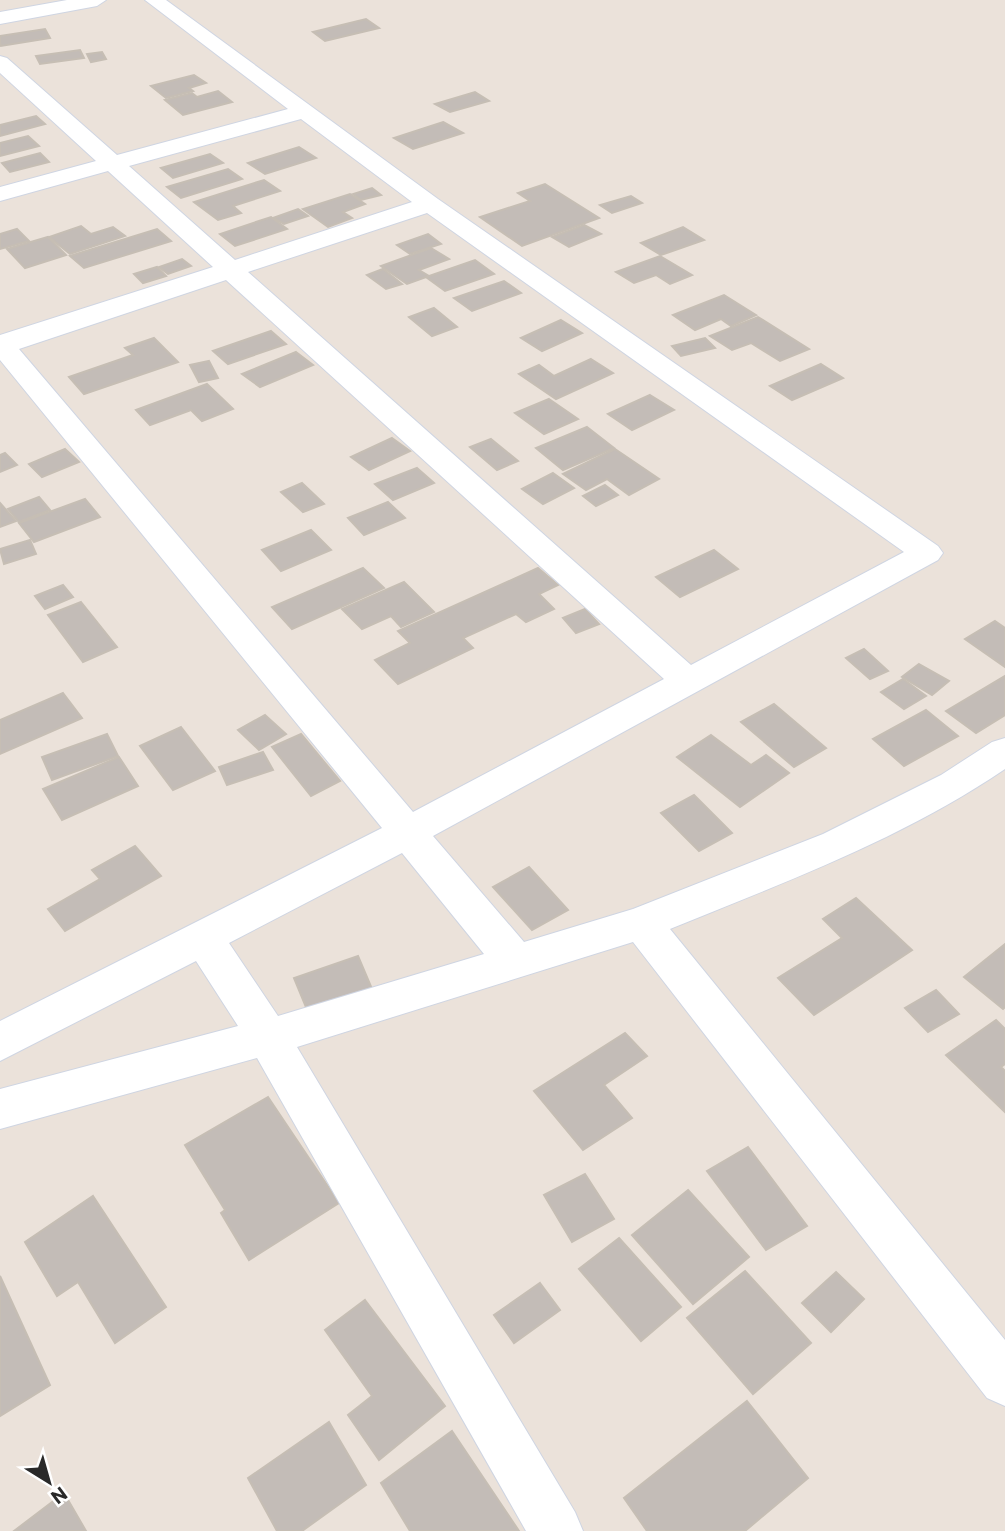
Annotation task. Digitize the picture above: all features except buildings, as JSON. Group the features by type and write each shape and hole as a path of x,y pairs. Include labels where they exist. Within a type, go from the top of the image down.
{"street":[{"path":"0,18 97,0"},
{"path":"0,1042 408,832 927,553 430,204 154,0"},
{"path":"0,62 688,682"},
{"path":"0,194 304,111"},
{"path":"430,204 1,345 514,960"},
{"path":"0,1109 268,1037 642,923 838,845 954,785 1005,751"},
{"path":"642,923 1005,1380"},
{"path":"203,937 268,1037 556,1531"}]}
